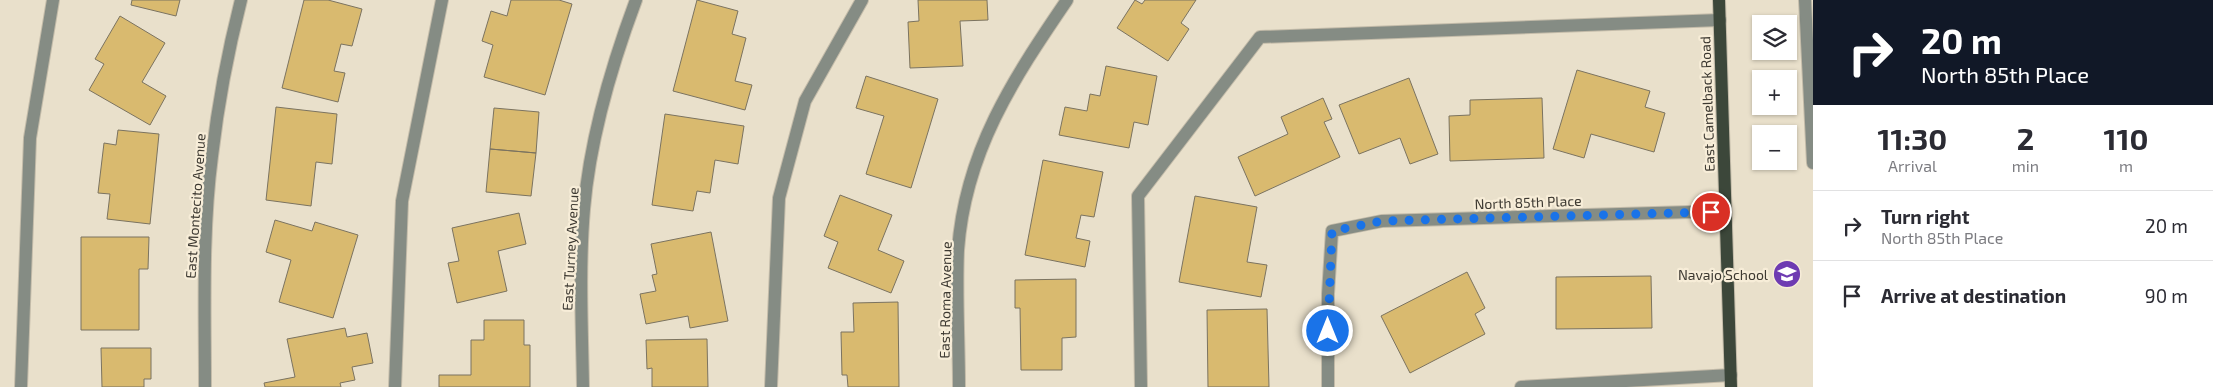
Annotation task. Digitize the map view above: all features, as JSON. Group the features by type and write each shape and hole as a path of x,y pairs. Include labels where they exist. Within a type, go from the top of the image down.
{"main road":[{"name":"East Camelback Road","path":"1719,0 1731,381"}],"street":[{"path":"22,387 30,138 53,0"},
{"name":"East Montecito Avenue","path":"205,387 205,263 211,157 229,46 241,0"},
{"path":"395,387 402,201 442,0"},
{"name":"East Turney Avenue","path":"583,387 582,287 584,209 592,153 603,103 622,38 636,0"},
{"path":"771,387 779,198 805,101 862,0"},
{"name":"East Roma Avenue","path":"959,387 958,250 964,206 975,164 999,107 1024,64 1067,0"},
{"path":"1805,0 1813,163"},
{"path":"1142,387 1138,196 1260,37 1720,20"},
{"name":"North 85th Place","path":"1328,387 1328,294 1332,231 1382,221 1725,212"},
{"path":"1521,387 1731,381"}],"building":[{"path":"132,0 180,0 176,16 131,5"},
{"path":"304,0 328,0 362,9 352,46 341,44 334,71 345,73 338,102 282,88"},
{"path":"511,0 559,0 572,4 545,95 484,77 493,45 482,41 491,11 507,16"},
{"path":"697,0 738,11 732,34 746,38 735,81 752,85 745,110 673,91"},
{"path":"918,0 987,0 988,20 960,21 963,66 910,68 908,22 919,21"},
{"path":"1135,0 1142,4 1145,0 1196,0 1181,23 1189,29 1168,61 1117,28"},
{"path":"120,16 165,43 142,82 166,96 150,125 89,90 104,64 95,59"},
{"path":"1106,66 1157,76 1148,125 1134,122 1129,148 1059,135 1065,107 1087,111 1090,94 1100,96"},
{"path":"1577,70 1650,91 1645,107 1665,113 1654,152 1591,134 1584,158 1553,149"},
{"path":"866,76 938,99 911,188 866,174 884,116 856,108"},
{"path":"1409,78 1438,154 1410,164 1400,138 1359,154 1339,105"},
{"path":"1323,98 1332,119 1324,122 1340,157 1255,196 1238,157 1288,134 1281,117"},
{"path":"1542,98 1544,158 1450,161 1449,116 1470,115 1470,100"},
{"path":"276,107 337,114 332,164 316,162 311,206 266,200"},
{"path":"494,108 539,112 536,153 490,149"},
{"path":"665,114 744,126 738,164 715,160 710,193 697,191 693,211 652,205"},
{"path":"118,130 159,134 150,224 107,219 110,194 98,193 104,143 116,145"},
{"path":"490,149 536,153 531,196 486,192"},
{"path":"1043,160 1103,172 1094,217 1081,215 1076,238 1090,241 1085,267 1025,255"},
{"path":"840,195 892,215 878,250 904,261 891,293 828,268 838,242 824,236"},
{"path":"1195,196 1257,207 1247,262 1267,265 1261,297 1179,282"},
{"path":"519,213 526,244 498,251 507,291 457,303 448,263 459,261 452,228"},
{"path":"275,220 312,231 315,222 358,235 333,318 279,302 291,260 266,252"},
{"path":"711,232 728,321 690,328 688,316 646,324 640,294 656,291 652,275 657,274 651,244"},
{"path":"81,237 149,237 148,269 139,269 139,330 81,330"},
{"path":"1467,272 1485,308 1475,314 1485,334 1410,373 1381,316"},
{"path":"1651,276 1652,328 1556,329 1556,277"},
{"path":"1076,279 1076,337 1062,338 1062,370 1021,370 1020,308 1015,308 1015,280"},
{"path":"898,302 899,387 848,387 847,375 842,375 841,332 854,332 853,303"},
{"path":"1267,309 1269,387 1208,387 1207,310"},
{"path":"484,320 524,320 524,345 530,345 530,387 439,387 439,375 471,375 471,340 484,340"},
{"path":"345,328 347,337 367,333 373,363 352,367 355,380 340,383 341,387 265,387 264,383 295,377 287,339"},
{"path":"707,339 708,387 652,387 652,368 647,369 646,340"},
{"path":"101,348 151,348 151,379 144,379 144,387 102,387"}],"place":[{"name":"Navajo School","path":"1787,274"}],"route":[{"path":"1328,331 1332,231 1382,221 1711,212"}]}
